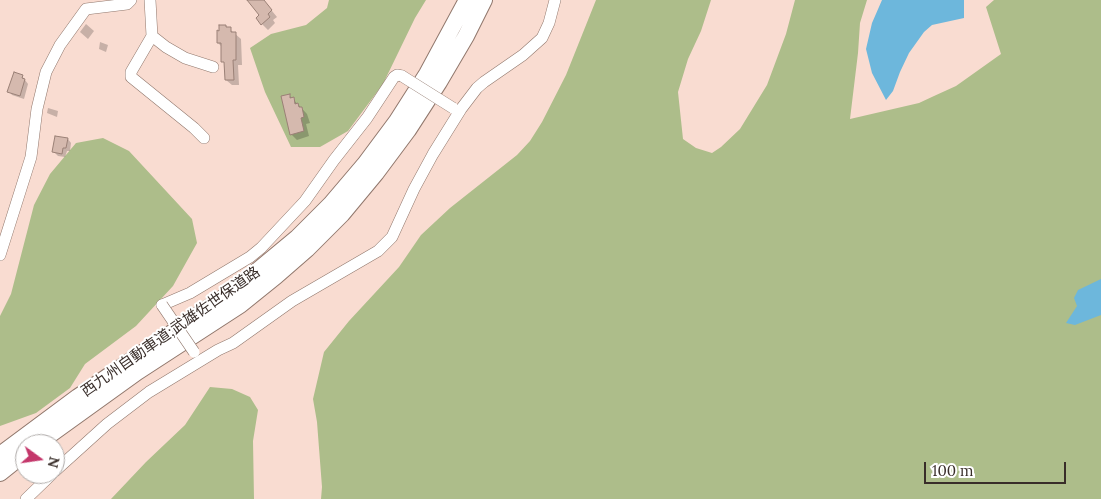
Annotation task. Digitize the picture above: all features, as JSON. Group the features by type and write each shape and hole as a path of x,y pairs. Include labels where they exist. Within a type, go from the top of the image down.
{"highway":[{"name":"西九州自動車道;武雄佐世保道路","path":"0,455 78,397 232,292 266,266 297,238 331,204 360,170 397,121 427,74 467,0"},
{"name":"西九州自動車道;武雄佐世保道路","path":"51,434 137,372 240,305 307,249 342,214 408,130 466,36 484,0"},
{"path":"0,473 15,461"}],"street":[{"path":"0,255 31,157 37,109 46,72 60,45 86,9 127,4 131,0"},
{"path":"150,0 152,36 131,77 204,138"},
{"path":"65,462 107,424 198,356 233,343 292,301 378,251 392,237 414,189 456,110 477,88 523,55 542,38 549,23 555,0"},
{"path":"152,36 166,47 186,58 213,68"},
{"path":"198,356 162,305 190,294 250,257 261,248 305,201 367,118 394,77 397,75 402,76 456,110"},
{"path":"26,499 42,484"}],"green space":[{"path":"329,0 426,0 415,18 383,84 348,131 320,147 291,147 265,92 250,48 271,34 306,25 327,8"},
{"path":"596,0 711,0 701,31 688,59 678,92 683,139 696,148 712,153 740,129 767,85 786,34 795,0 867,0 860,23 850,119 919,103 956,86 1001,54 986,7 994,0 1101,0 1101,499 321,499 322,487 317,422 313,399 324,352 349,321 399,267 421,235 450,208 517,155 530,141 566,75"},
{"path":"103,138 129,151 192,219 197,243 173,286 136,326 85,364 70,388 36,413 0,426 0,316 11,294 34,205 50,174 76,143"},
{"path":"210,387 232,389 250,397 258,410 253,441 254,499 111,499 185,425"}],"water":[{"path":"882,0 964,0 964,18 932,25 924,32 909,53 893,91 886,100 872,73 866,49 872,23"},
{"path":"1101,279 1101,315 1075,325 1066,323 1077,306 1074,298 1078,290"}],"building":[{"path":"247,0 264,0 272,10 268,14 270,17 261,25 256,18 259,15"},
{"path":"219,25 231,27 231,32 236,32 236,60 233,60 234,80 225,80 224,62 221,62 221,43 217,43"},
{"path":"14,72 23,75 22,78 25,79 20,96 7,92"},
{"path":"290,94 290,98 294,97 295,104 298,103 299,107 302,107 304,117 301,118 304,131 290,135 281,96"},
{"path":"55,136 68,138 66,148 63,148 62,154 52,152"}]}
